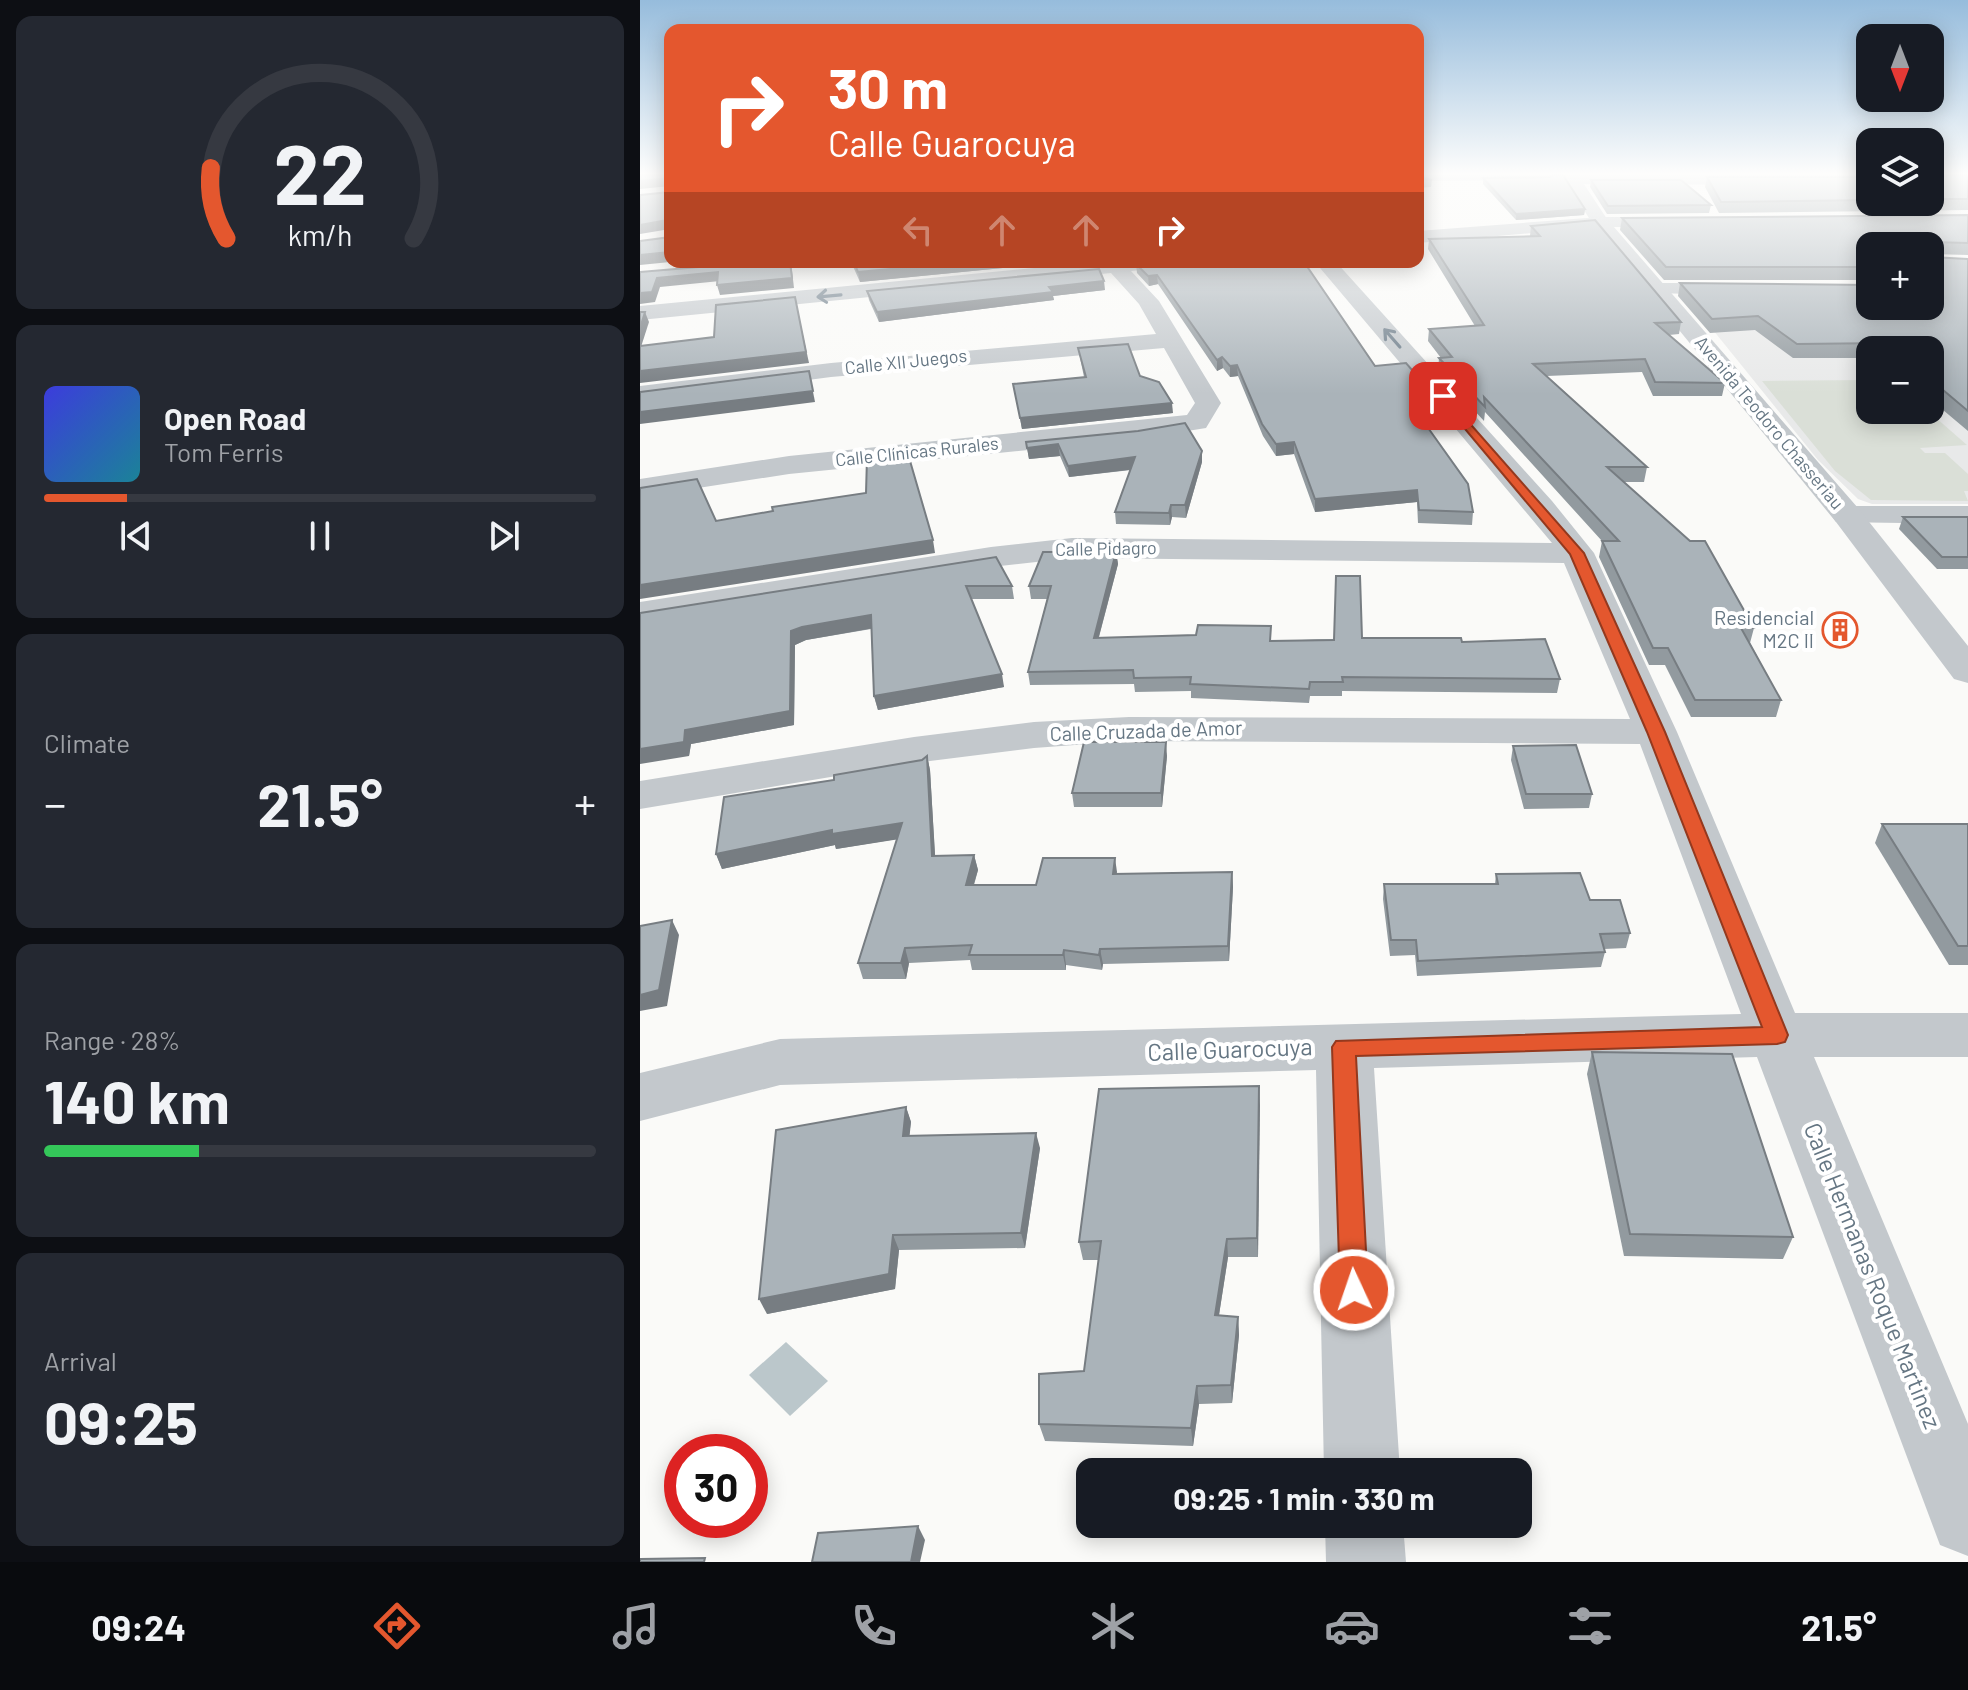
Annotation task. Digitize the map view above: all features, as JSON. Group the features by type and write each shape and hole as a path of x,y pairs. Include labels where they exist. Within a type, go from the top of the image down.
{"street":[{"name":"Avenida Teodoro Chasseriau","path":"1622,248 1847,515 1968,671"},
{"path":"640,313 1096,268"},
{"path":"1118,268 1148,301 1173,340"},
{"name":"Calle Hermanas Roque Martinez","path":"1330,268 1577,553 1656,732 1968,1517"},
{"path":"1657,289 1764,289"},
{"name":"Calle XII Juegos","path":"640,394 877,365 1173,340"},
{"name":"Calle Clínicas Rurales","path":"640,488 789,465 1138,431 1196,422 1208,403 1173,340"},
{"path":"1847,515 1968,515"},
{"name":"Calle Pidagro","path":"640,613 991,557 1072,548 1577,553"},
{"name":"Calle Cruzada de Amor","path":"640,795 914,750 1034,735 1129,729 1656,732"},
{"name":"Calle Guarocuya","path":"640,1097 780,1062 1777,1035 1968,1035"},
{"path":"1344,1047 1361,1458"},
{"path":"1365,1538 1366,1562"}],"shaded area":[{"path":"1968,319 1968,504 1872,504 1858,499 1818,460 1713,330"},
{"path":"1856,380 1856,424 1943,424 1967,445 1920,448 1925,453 1945,453 1968,474 1968,491 1964,491 1968,501 1871,500 1835,471 1762,381"},
{"path":"786,1342 828,1381 790,1416 749,1375"}],"building":[{"path":"640,248 664,248 664,253 640,255"},
{"path":"1435,248 1619,248 1681,322 1655,323 1725,383 1655,382 1645,359 1533,364 1647,467 1607,467 1690,541 1705,541 1754,628 1741,628 1781,700 1695,700 1668,648 1653,648 1602,541 1619,541 1484,397 1485,407 1439,358 1452,357 1429,329 1484,325"},
{"path":"1649,248 1856,248 1856,267 1666,267"},
{"path":"1944,258 1968,259 1968,411 1944,391 1944,336 1856,336 1856,343 1797,344 1758,316 1712,319 1680,283 1856,285 1856,320 1944,320"},
{"path":"687,268 791,268 792,278 717,285 718,272 657,278 652,292 640,293 640,272"},
{"path":"856,268 901,268 858,272"},
{"path":"1140,268 1308,268 1375,366 1406,363 1452,416 1421,418 1468,484 1473,512 1419,510 1417,490 1315,499 1294,442 1276,444 1262,424 1237,365 1230,366 1222,357 1217,360 1157,275 1148,276"},
{"path":"1099,269 1104,281 1049,287 1053,292 877,312 867,291"},
{"path":"795,297 806,352 640,371 640,346 714,337 716,305"},
{"path":"1128,344 1140,376 1159,382 1172,403 1020,418 1013,384 1086,377 1078,348"},
{"path":"809,371 813,391 640,412 640,392"},
{"path":"1185,423 1202,451 1185,505 1171,505 1169,513 1115,512 1135,457 1068,466 1058,444 1027,448 1026,442 1138,431"},
{"path":"908,454 933,540 640,585 640,488 697,479 716,521 773,511 772,507 866,493 867,458"},
{"path":"1903,517 1968,517 1968,557 1942,557"},
{"path":"1043,552 1116,552 1094,638 1196,635 1198,625 1271,626 1270,641 1334,640 1336,576 1360,576 1362,638 1461,638 1462,642 1545,639 1560,679 1342,677 1343,682 1310,682 1309,689 1190,684 1191,677 1134,678 1133,670 1028,672 1051,586 1029,586"},
{"path":"996,557 1012,586 966,586 1002,674 874,696 871,615 802,627 791,631 790,711 685,730 684,742 640,749 640,613"},
{"path":"1084,742 1166,742 1161,793 1072,793"},
{"path":"1576,745 1592,794 1526,794 1513,746"},
{"path":"927,756 932,856 974,855 966,885 1036,885 1043,858 1115,858 1113,874 1232,872 1228,946 1100,949 1099,955 1064,950 1063,955 969,955 972,945 905,948 901,963 858,963 902,823 832,834 832,830 716,854 724,797 834,780 834,775 922,760"},
{"path":"1882,824 1968,824 1968,946 1958,946"},
{"path":"1580,873 1590,900 1620,900 1630,933 1600,934 1605,952 1418,961 1416,940 1391,940 1384,884 1498,884 1496,874"},
{"path":"672,920 659,990 640,995 640,926"},
{"path":"1592,1052 1732,1054 1793,1237 1630,1234"},
{"path":"1259,1086 1257,1238 1227,1239 1215,1315 1238,1317 1231,1385 1197,1386 1191,1428 1039,1424 1039,1374 1084,1371 1101,1241 1079,1242 1099,1089"},
{"path":"906,1107 903,1136 1036,1133 1021,1233 893,1235 889,1274 759,1299 776,1130"},
{"path":"918,1526 911,1562 812,1562 818,1533"},
{"path":"705,1558 704,1562 640,1562 640,1559"}],"place":[{"name":"Residencial M2C II","path":"1840,630"}],"route":[{"path":"1354,1290 1344,1047 1777,1035 1656,732 1577,553 1443,396"}]}
